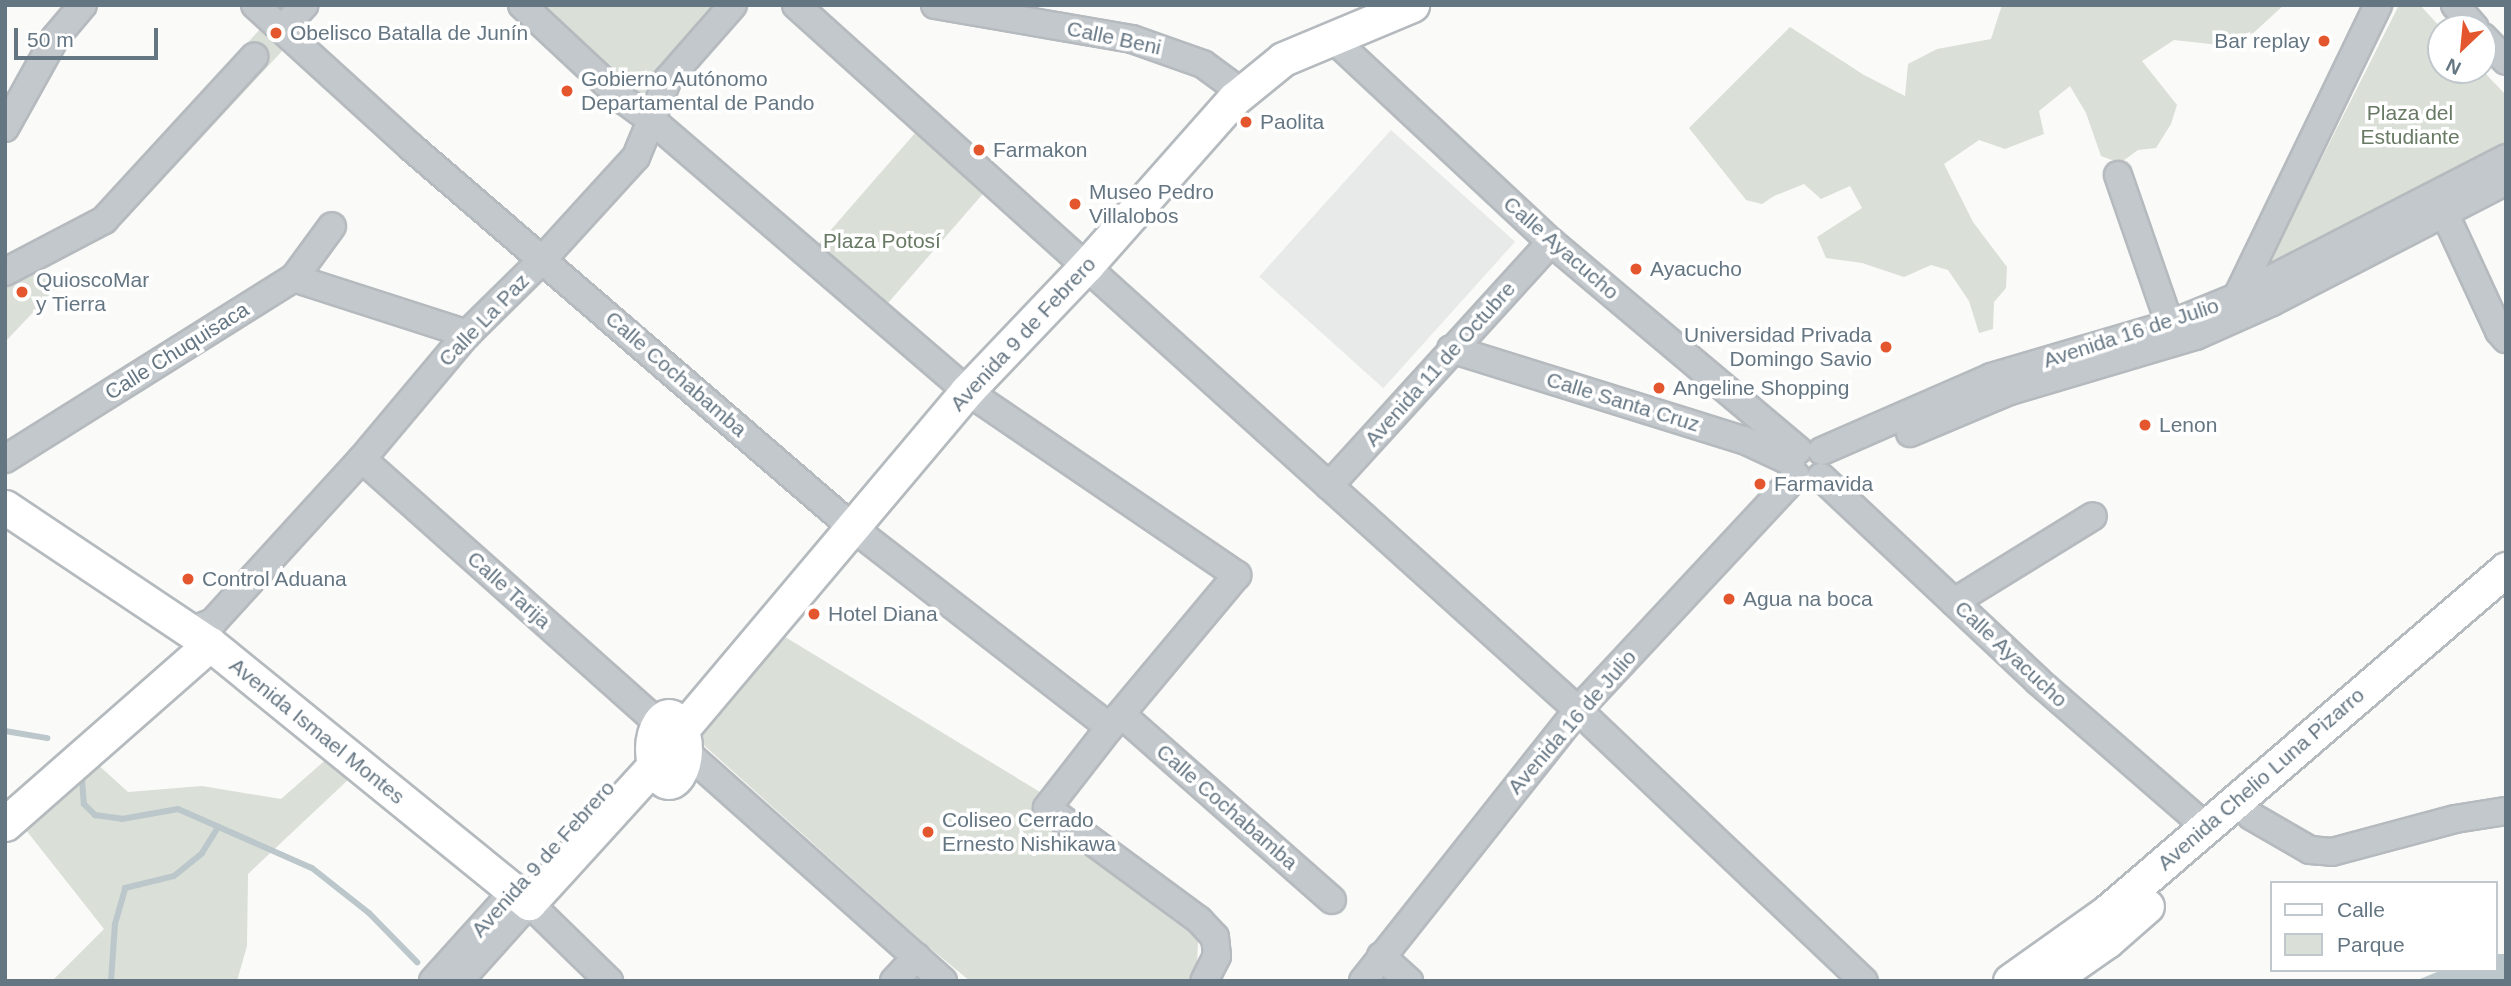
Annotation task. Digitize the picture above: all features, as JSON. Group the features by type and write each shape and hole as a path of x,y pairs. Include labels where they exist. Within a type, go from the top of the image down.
{"main road":[{"name":"Avenida 9 de Febrero","path":"522,897 668,732 959,384 1080,259 1278,39 1366,5"},
{"name":"Avenida 9 de Febrero","path":"1234,86 1331,37 1412,5"},
{"name":"Avenida Ismael Montes","path":"5,507 204,633 522,897"},
{"name":"Avenida Chelio Luna Pizarro","path":"2010,981 2108,911 2506,569"},
{"name":"Avenida Chelio Luna Pizarro","path":"2049,981 2107,942 2506,595"},
{"path":"5,794 204,633"},
{"path":"5,824 204,633"}],"street":[{"path":"5,128 55,38 83,5"},
{"name":"Calle Cochabamba","path":"255,5 542,260 846,521 1116,720 1332,900"},
{"path":"282,29 304,5"},
{"path":"522,5 625,101 653,121 959,384 1237,575 1116,720 1047,808 1199,919 1215,937 1217,956 1204,981"},
{"name":"Calle La Paz","path":"204,633 362,459 467,334 542,260 636,157 668,79 733,5"},
{"name":"Calle Beni","path":"935,5 1132,39 1203,64 1234,86"},
{"path":"2234,309 2378,5"},
{"path":"811,10 1080,259 1578,710 1863,980"},
{"name":"Calle Ayacucho","path":"1331,37 1551,243 1809,464 2038,681 2205,826"},
{"path":"5,272 27,264 104,220 254,57"},
{"name":"Avenida 16 de Julio","path":"1809,464 2010,391 2196,336 2234,309 2506,158"},
{"path":"2118,175 2170,325"},
{"name":"Avenida 16 de Julio","path":"1363,981 1578,710 1809,464 1992,377 2234,309 2506,181"},
{"path":"2444,212 2499,331 2506,338"},
{"name":"Calle Chuquisaca","path":"5,459 294,278 332,226"},
{"name":"Avenida 11 de Octubre","path":"1329,486 1451,349 1551,243"},
{"path":"294,278 467,334"},
{"name":"Calle Santa Cruz","path":"1451,349 1744,440 1809,464"},
{"name":"Calle Tarija","path":"362,459 943,981"},
{"path":"1954,602 2093,516"},
{"path":"2251,816 2310,850 2332,852 2455,819 2506,811"},
{"name":"Avenida 9 de Febrero","path":"433,981 522,897"},
{"name":"Avenida 9 de Febrero","path":"459,981 522,897"},
{"name":"Avenida Ismael Montes","path":"522,897 608,981"},
{"path":"1381,956 1409,981"},
{"path":"894,981 916,957"}],"shaded area":[{"path":"1391,130 1515,242 1383,388 1259,276"},
{"path":"2497,954 2506,954 2506,981 2415,981 2437,972 2497,972"}],"green space":[{"path":"543,5 720,5 643,96"},
{"path":"2002,5 2284,5 2238,47 2174,40 2142,61 2177,105 2171,124 2156,148 2138,150 2120,163 2101,156 2086,113 2070,86 2039,111 2044,134 2005,149 1979,140 1944,164 1973,222 2007,267 2006,288 1994,302 1993,329 1979,333 1969,301 1948,270 1931,265 1904,277 1862,263 1826,258 1817,237 1862,208 1850,186 1821,199 1804,184 1762,204 1746,200 1689,128 1790,27 1864,75 1905,96 1908,64 1937,49 1991,39"},
{"name":"Plaza del Estudiante","path":"2399,5 2420,5 2428,14 2427,84 2495,84 2506,95 2506,148 2273,266 2270,261"},
{"path":"260,29 283,50 114,232 43,270 55,289 5,342 5,258 97,210"},
{"name":"Plaza Potosí","path":"916,132 985,192 883,309 814,249"},
{"path":"777,632 1040,792 1031,814 1198,939 1197,966 1187,981 970,981 925,944 697,739 702,719"},
{"path":"330,756 350,778 248,874 247,946 237,981 52,981 104,929 22,825 95,762 128,792 202,786 281,799"}],"waterway":[{"path":"5,731 47,738"},
{"path":"82,778 84,804 95,815 122,819 178,809 312,868 369,913 417,962"},
{"path":"111,981 115,924 125,888 174,876 202,853 218,827"}],"place":[{"name":"Obelisco Batalla de Junín","path":"276,33"},
{"name":"Bar replay","path":"2324,41"},
{"name":"Gobierno Autónomo Departamental de Pando","path":"567,91"},
{"name":"Paolita","path":"1246,122"},
{"name":"Farmakon","path":"979,150"},
{"name":"Museo Pedro Villalobos","path":"1075,204"},
{"name":"Ayacucho","path":"1636,269"},
{"name":"QuioscoMar y Tierra","path":"22,292"},
{"name":"Universidad Privada Domingo Savio","path":"1886,347"},
{"name":"Angeline Shopping","path":"1659,388"},
{"name":"Lenon","path":"2145,425"},
{"name":"Farmavida","path":"1760,484"},
{"name":"Control Aduana","path":"188,579"},
{"name":"Agua na boca","path":"1729,599"},
{"name":"Hotel Diana","path":"814,614"},
{"name":"Coliseo Cerrado Ernesto Nishikawa","path":"928,832"}]}
